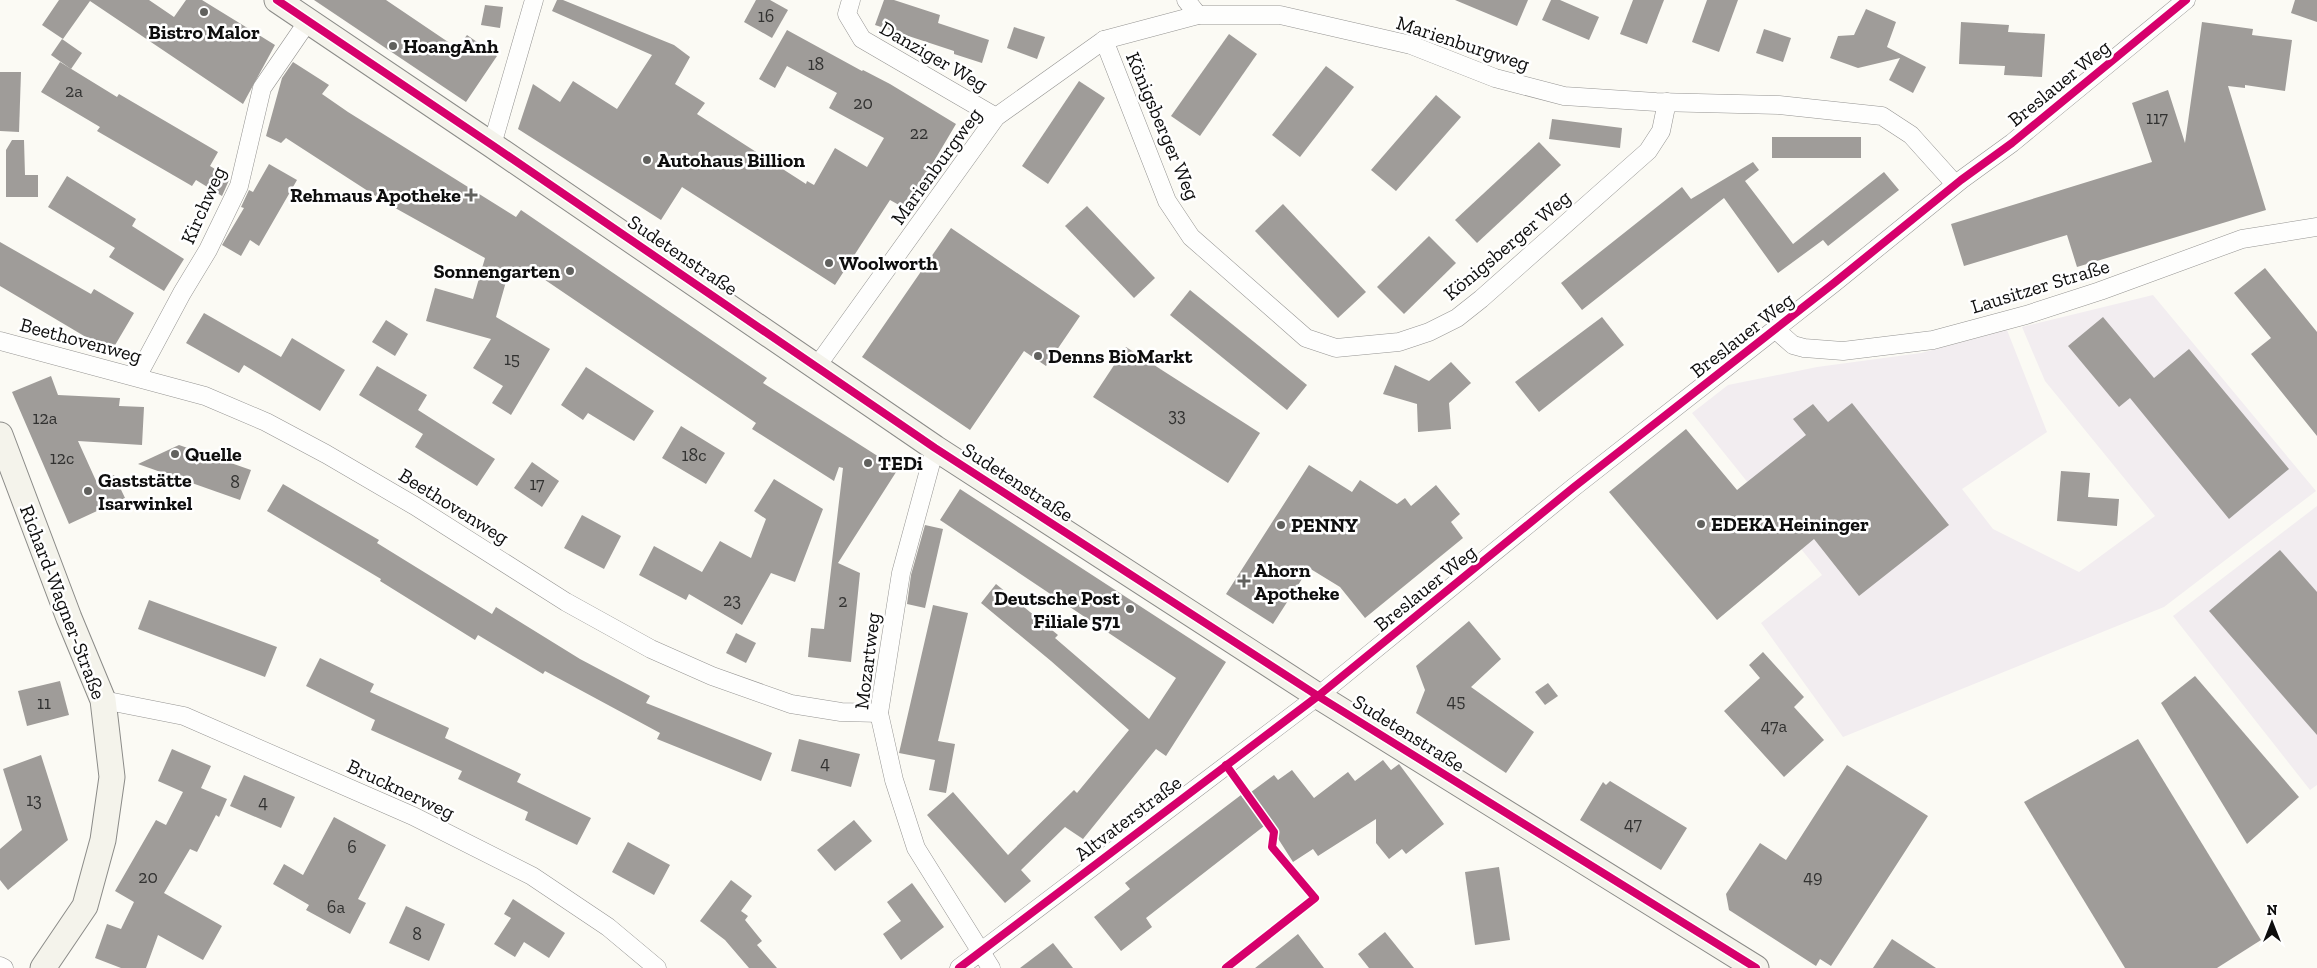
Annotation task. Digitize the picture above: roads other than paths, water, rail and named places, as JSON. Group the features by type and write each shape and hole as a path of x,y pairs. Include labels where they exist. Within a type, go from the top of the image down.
{"street":[{"name":"Sudetenstraße","path":"277,0 935,448 1318,696 1756,968"},
{"path":"492,145 534,0"},
{"name":"Danziger Weg","path":"851,0 847,14 862,39 996,117"},
{"path":"1186,0 1198,14"},
{"name":"Breslauer Weg","path":"1318,696 1574,487 1776,330 1955,184 2012,143 2186,0"},
{"name":"Marienburgweg","path":"817,366 996,117 1104,40 1198,14 1280,15 1411,45 1494,78 1564,96 1666,102 1779,105 1882,116 1911,136 1955,184"},
{"name":"Kirchweg","path":"137,377 182,293 208,250 239,186 262,88 308,21"},
{"name":"Königsberger Weg","path":"1104,40 1167,201 1191,236 1306,338 1336,348 1400,342 1430,332 1457,318 1648,151 1661,131 1666,102"},
{"name":"Lausitzer Straße","path":"1776,330 1793,344 1804,348 1842,351 1933,340 2036,312 2242,239 2317,227"},
{"name":"Beethovenweg","path":"0,341 205,396 266,422 415,506 566,602 651,649 712,676 791,704 841,712 879,713"},
{"name":"Richard-Wagner-Straße","path":"0,435 102,700 112,777 103,840 85,906 43,968"},
{"name":"Mozartweg","path":"935,448 901,573 879,713 894,780 916,848 980,951"},
{"name":"Altvaterstraße","path":"959,968 1318,696"},
{"name":"Brucknerweg","path":"102,700 184,716 413,816 532,876 608,927 657,968"},
{"path":"980,951 991,968"},
{"path":"0,966 4,968"}],"place":[{"name":"Bistro Malor","path":"204,12"},
{"name":"HoangAnh","path":"393,46"},
{"name":"Autohaus Billion","path":"647,160"},
{"name":"Rehmaus Apotheke","path":"471,195"},
{"name":"Woolworth","path":"829,263"},
{"name":"Sonnengarten","path":"570,271"},
{"name":"Denns BioMarkt","path":"1038,356"},
{"name":"Quelle","path":"175,454"},
{"name":"TEDi","path":"868,463"},
{"name":"Gaststätte Isarwinkel","path":"88,491"},
{"name":"EDEKA Heininger","path":"1701,524"},
{"name":"PENNY","path":"1281,525"},
{"name":"Ahorn Apotheke","path":"1244,581"},
{"name":"Deutsche Post Filiale 571","path":"1130,609"}]}
